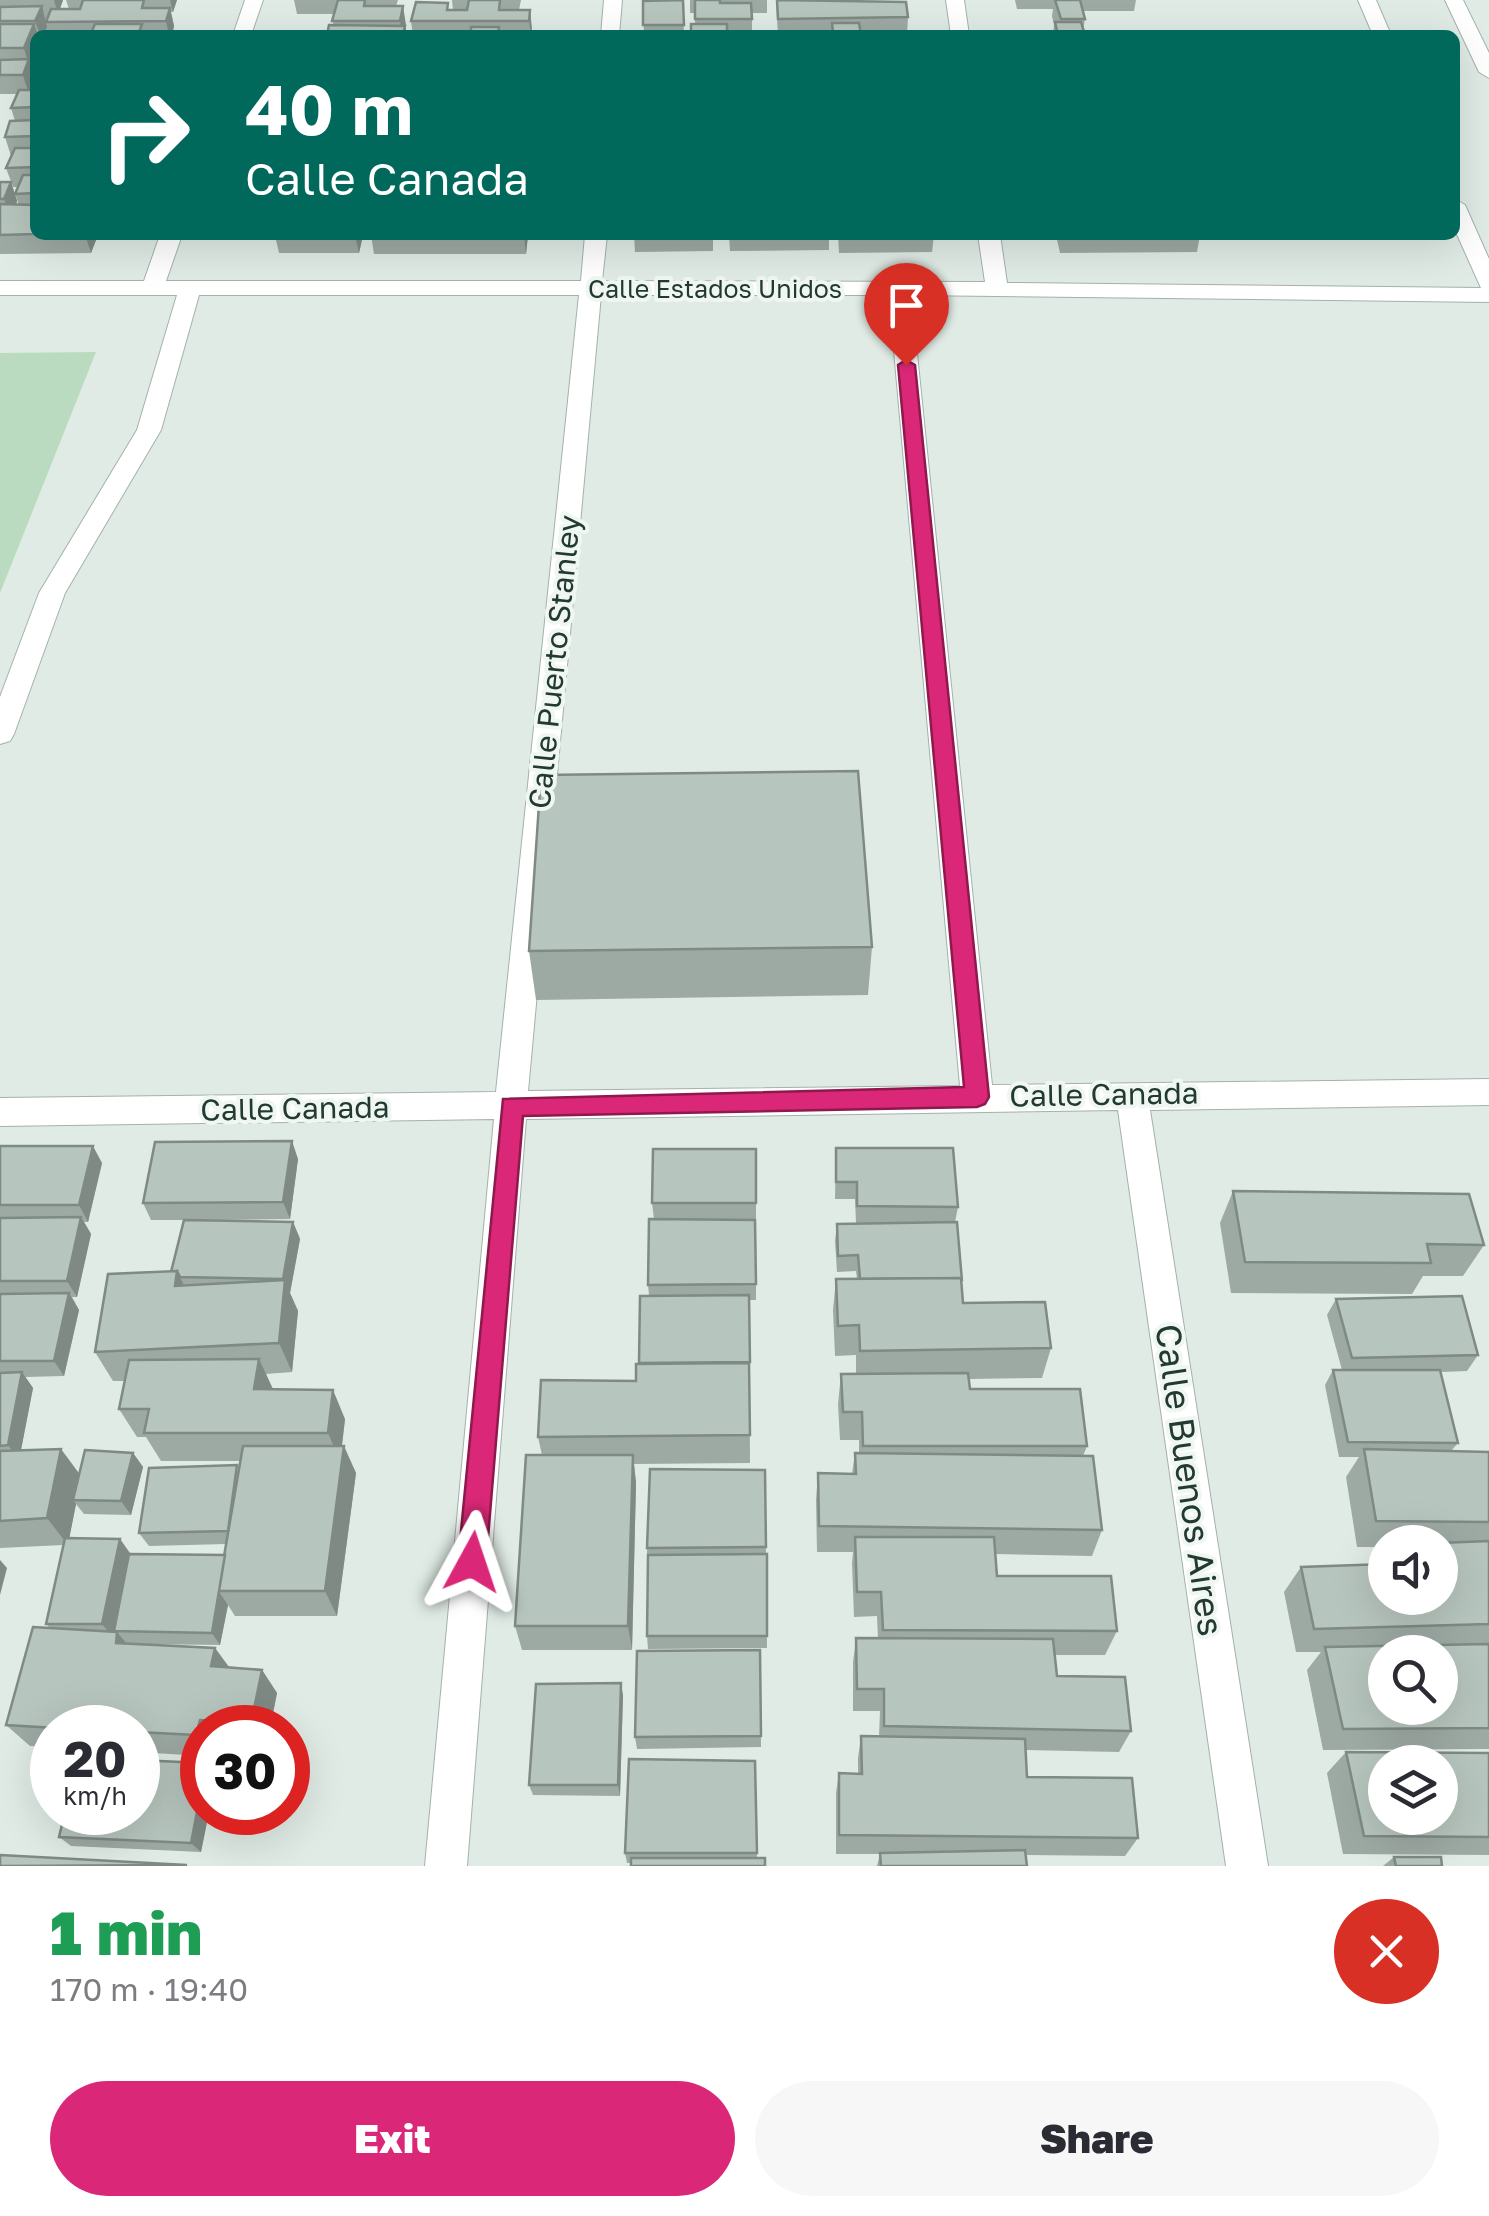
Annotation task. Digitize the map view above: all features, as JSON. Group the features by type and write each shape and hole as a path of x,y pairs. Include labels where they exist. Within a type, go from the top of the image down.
{"street":[{"path":"244,30 254,0"},
{"path":"610,30 613,0"},
{"path":"955,0 959,30"},
{"path":"1367,0 1380,30"},
{"path":"1454,0 1489,72"},
{"path":"1460,217 1489,284"},
{"path":"152,290 169,240"},
{"name":"Calle Puerto Stanley","path":"446,1866 511,1106 596,240"},
{"path":"990,240 997,289"},
{"name":"Calle Estados Unidos","path":"0,288 899,288 1489,295"},
{"path":"899,288 977,1097"},
{"path":"0,734 52,594 150,430 190,289"},
{"name":"Calle Canada","path":"0,1112 1489,1092"},
{"name":"Calle Buenos Aires","path":"1132,1095 1246,1866"}],"green space":[{"path":"96,352 0,593 0,353"}],"building":[{"path":"83,0 144,0 142,8 170,8 166,21 46,22 51,9 80,9"},
{"path":"338,0 365,0 364,6 403,6 400,21 332,21"},
{"path":"469,0 500,0 499,10 530,10 529,21 411,21 416,2 448,3 447,10 467,10"},
{"path":"683,0 684,25 643,25 643,1"},
{"path":"695,0 751,3 752,19 695,19"},
{"path":"777,0 906,2 908,17 778,19"},
{"path":"1055,0 1080,0 1085,19 1061,19"},
{"path":"42,6 35,21 0,21 0,7"},
{"path":"1055,22 1081,22 1083,30 1057,30"},
{"path":"832,23 859,23 860,30 833,30"},
{"path":"0,24 34,24 24,48 0,48"},
{"path":"95,24 142,24 140,30 92,30"},
{"path":"691,24 727,24 727,30 691,30"},
{"path":"329,25 405,26 404,30 328,30"},
{"path":"471,27 499,27 499,30"},
{"path":"29,59 23,75 0,75 0,60"},
{"path":"19,90 30,90 30,107 11,108"},
{"path":"30,120 30,136 5,137 10,121"},
{"path":"15,148 30,148 30,167 6,168"},
{"path":"23,175 30,175 30,193 15,194"},
{"path":"0,182 11,182 4,199 0,199"},
{"path":"0,204 30,205 30,234 0,235"},
{"path":"858,771 872,947 529,951 541,775"},
{"path":"292,1141 283,1202 143,1203 155,1142"},
{"path":"0,1146 93,1146 79,1205 0,1205"},
{"path":"836,1148 953,1148 958,1207 857,1206 857,1182 836,1182"},
{"path":"653,1149 756,1149 756,1203 652,1203"},
{"path":"1233,1191 1469,1194 1484,1245 1427,1244 1431,1263 1245,1262"},
{"path":"81,1217 67,1281 0,1281 0,1218"},
{"path":"649,1219 755,1220 756,1284 648,1285"},
{"path":"184,1220 293,1222 283,1279 180,1277 177,1271 171,1272"},
{"path":"957,1222 962,1281 860,1279 858,1255 838,1256 837,1224"},
{"path":"177,1271 175,1286 285,1280 279,1343 95,1352 108,1274"},
{"path":"961,1278 963,1303 1045,1302 1051,1348 860,1351 859,1325 838,1326 836,1279"},
{"path":"69,1293 54,1361 0,1361 0,1294"},
{"path":"749,1295 750,1362 639,1363 640,1296"},
{"path":"1462,1296 1478,1355 1352,1358 1336,1299"},
{"path":"259,1359 254,1389 333,1390 328,1433 144,1433 149,1409 119,1409 129,1360"},
{"path":"749,1363 750,1435 538,1437 541,1380 636,1381 636,1364"},
{"path":"1333,1370 1440,1370 1458,1443 1348,1442"},
{"path":"22,1372 8,1445 0,1446 0,1373"},
{"path":"968,1373 970,1389 1080,1389 1087,1446 863,1446 862,1412 843,1412 841,1374"},
{"path":"243,1446 344,1446 325,1591 218,1591"},
{"path":"61,1449 47,1518 0,1521 0,1451"},
{"path":"1364,1449 1489,1452 1489,1522 1376,1521"},
{"path":"85,1450 133,1453 121,1501 73,1500"},
{"path":"855,1453 1093,1456 1102,1530 819,1526 818,1473 856,1474"},
{"path":"526,1455 633,1455 628,1626 515,1626"},
{"path":"237,1465 228,1531 139,1533 149,1468"},
{"path":"650,1469 765,1470 766,1547 647,1548"},
{"path":"855,1537 994,1537 997,1576 1111,1576 1117,1631 883,1630 881,1592 857,1592"},
{"path":"65,1538 120,1539 102,1624 46,1624"},
{"path":"1489,1541 1489,1624 1314,1629 1301,1567 1368,1565 1368,1615 1458,1615 1458,1542"},
{"path":"129,1554 225,1555 212,1633 114,1631"},
{"path":"767,1554 767,1636 647,1636 648,1555"},
{"path":"33,1627 117,1632 116,1643 215,1648 211,1666 262,1670 255,1705 180,1705 180,1734 160,1733 160,1705 30,1705 30,1726 6,1725"},
{"path":"856,1638 1053,1639 1057,1676 1125,1677 1131,1731 884,1726 884,1689 857,1689"},
{"path":"1489,1644 1489,1728 1343,1729 1325,1647 1368,1646 1368,1725 1458,1725 1458,1645"},
{"path":"760,1650 761,1736 635,1737 637,1651"},
{"path":"621,1683 618,1785 529,1785 536,1684"},
{"path":"861,1736 1025,1739 1027,1777 1132,1778 1138,1838 839,1835 839,1773 862,1774"},
{"path":"1346,1752 1368,1752 1368,1835 1458,1835 1458,1753 1489,1753 1489,1837 1364,1836"},
{"path":"629,1759 755,1761 757,1853 625,1853"},
{"path":"160,1761 180,1762 180,1835 193,1835 191,1843 59,1837 160,1835"},
{"path":"1025,1850 1027,1866 881,1866 880,1853"},
{"path":"0,1855 187,1865 0,1866"},
{"path":"1394,1857 1441,1857 1442,1866 1396,1866"},
{"path":"631,1858 765,1858 765,1866 631,1866"}],"route":[{"path":"472,1562 511,1106 977,1097 906,365"}]}
